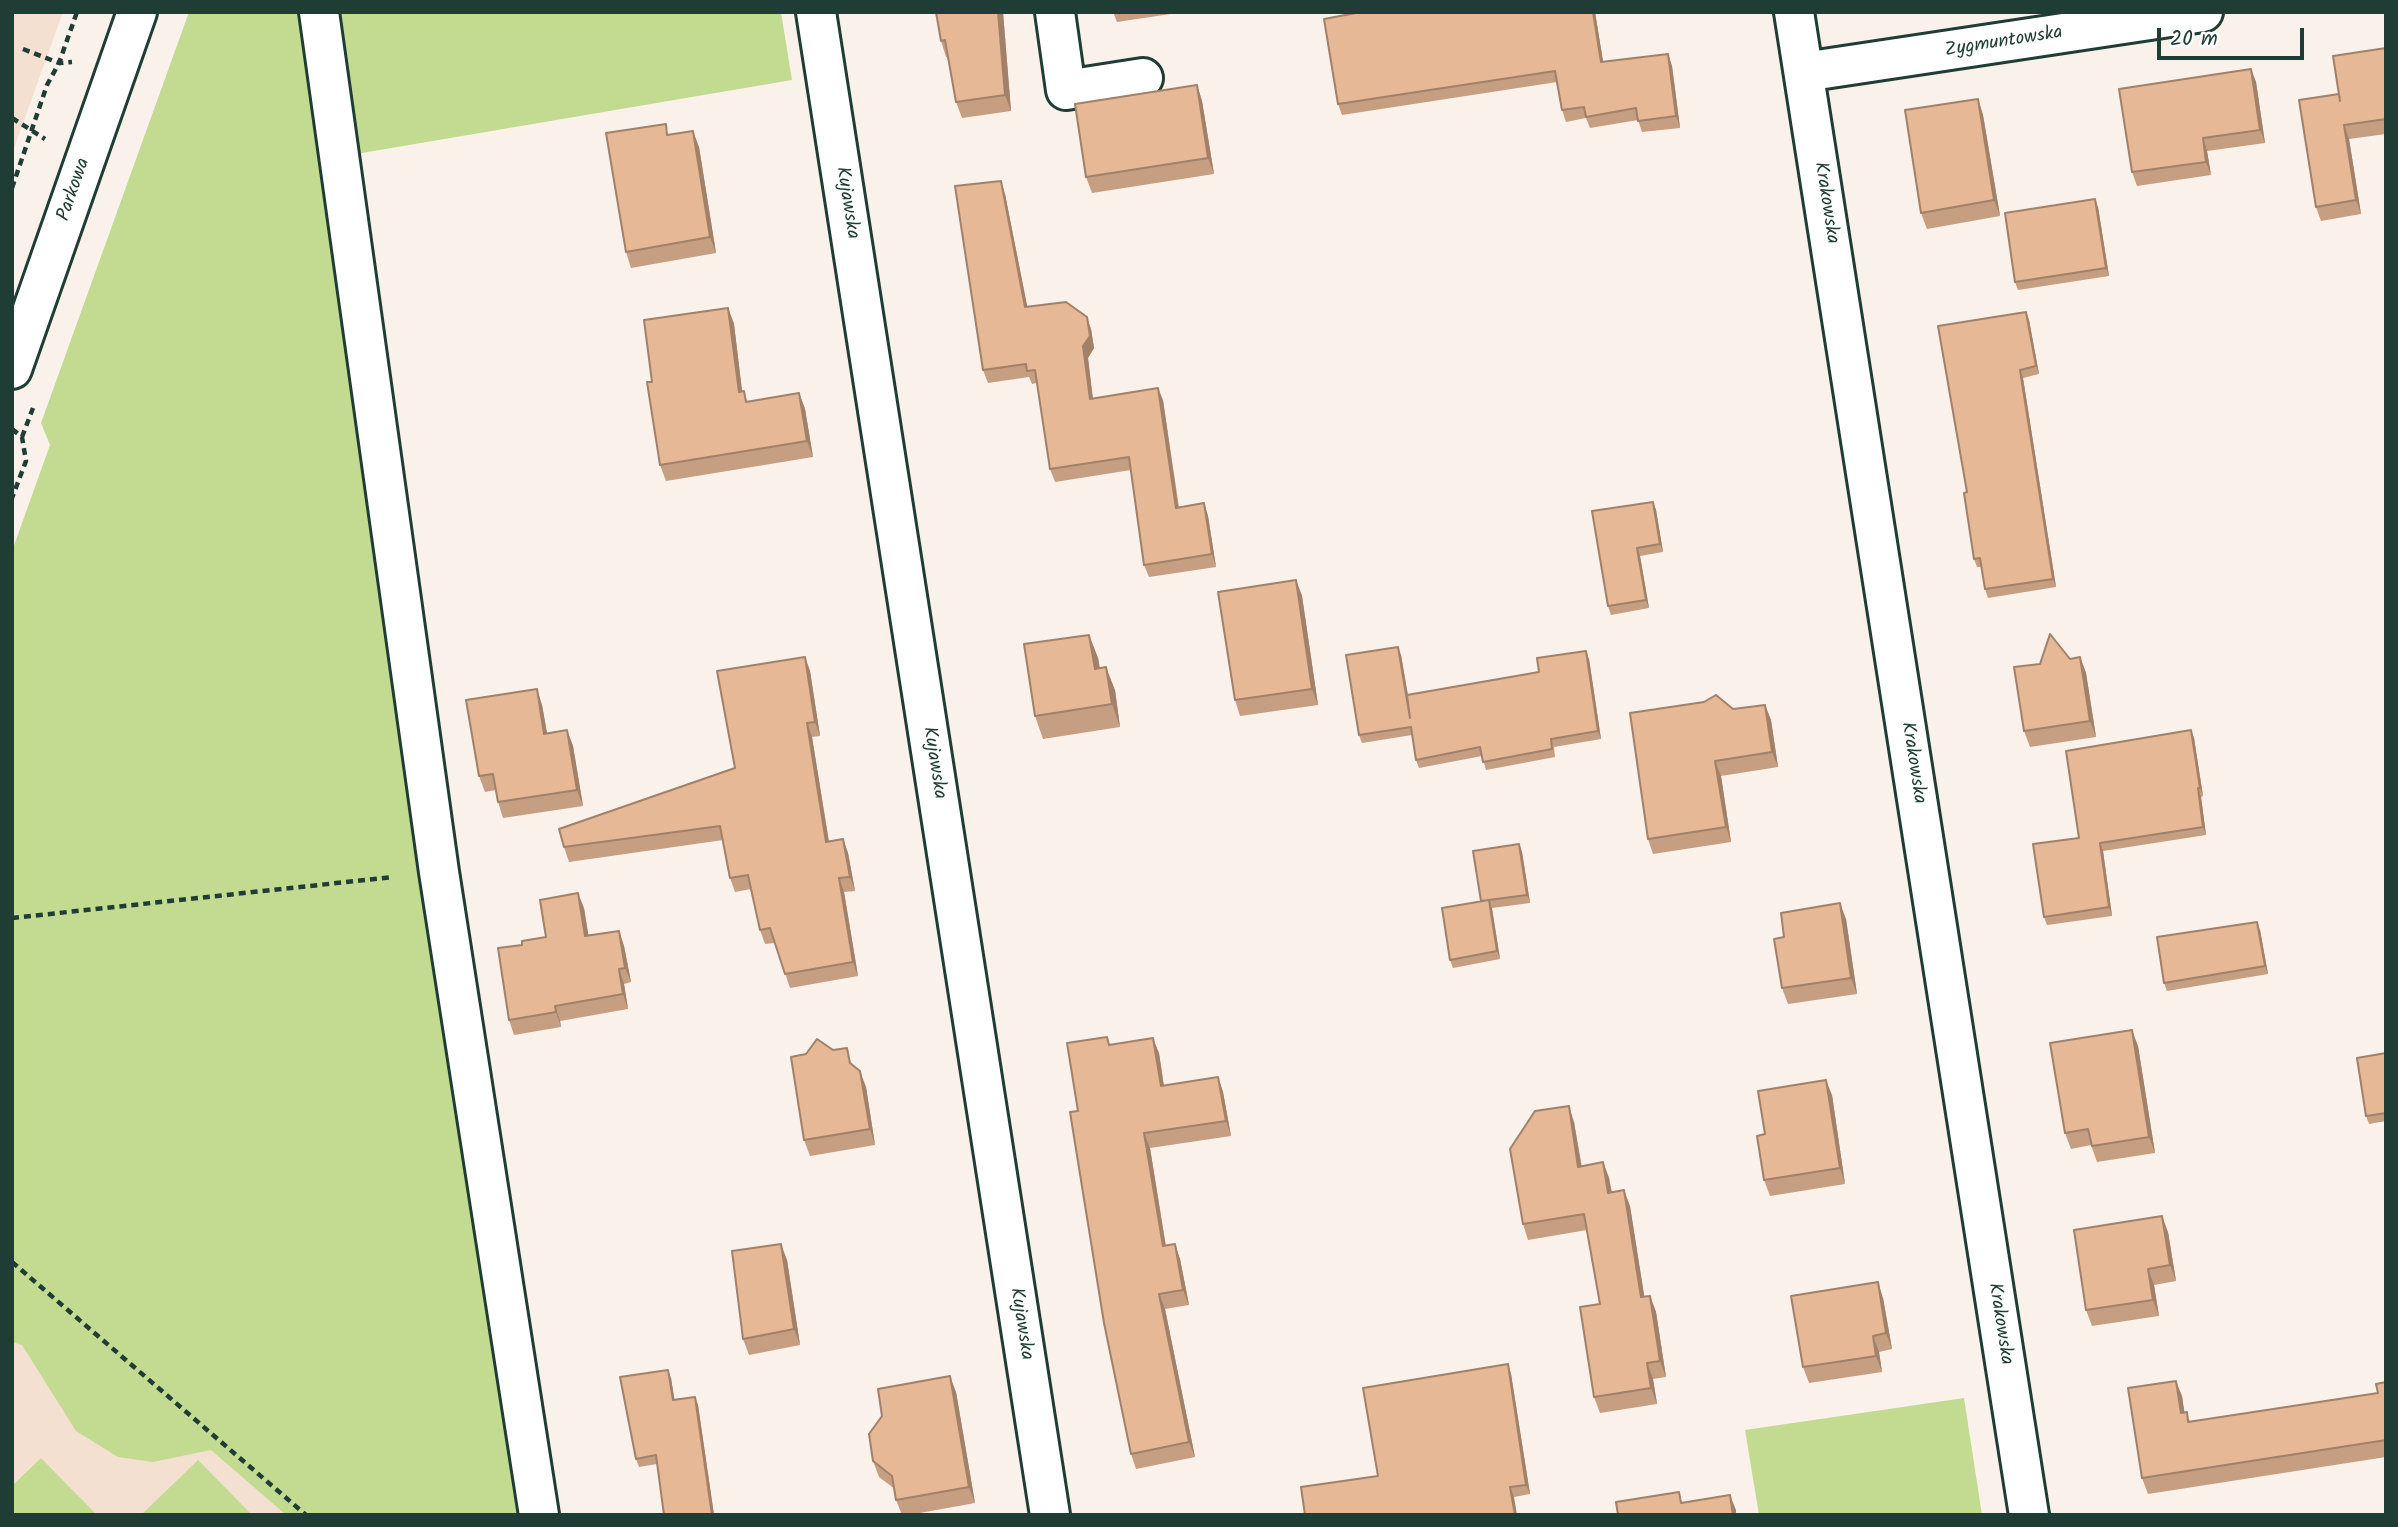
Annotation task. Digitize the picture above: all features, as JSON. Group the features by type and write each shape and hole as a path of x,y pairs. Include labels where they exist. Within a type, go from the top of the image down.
{"street":[{"name":"Parkowa","path":"12,369 137,12"},
{"path":"319,12 439,872 540,1515"},
{"name":"Kujawska","path":"816,12 1050,1515"},
{"path":"1055,12 1066,90 1143,78"},
{"name":"Krakowska","path":"1794,12 2029,1515"},
{"name":"Zygmuntowska","path":"1804,72 2203,12"}],"path":[{"path":"12,188 47,85 59,63 76,12"},
{"path":"23,49 59,63 79,61"},
{"path":"12,429 22,437 26,461 12,498"},
{"path":"12,918 439,872"},
{"path":"12,1262 306,1515"}],"shaded area":[{"path":"12,12 63,12 12,154"},
{"path":"12,1273 211,1449 286,1515 12,1515"}],"green space":[{"path":"189,12 304,12 393,636 421,885 520,1515 286,1515 211,1450 153,1462 118,1457 76,1431 22,1345 12,1342 12,551 50,445 41,423"},
{"path":"334,12 781,12 792,80 356,154"},
{"path":"1964,1398 1982,1515 1759,1515 1745,1430"},
{"path":"41,1458 97,1515 12,1515 12,1486"},
{"path":"198,1460 252,1515 141,1515"}],"building":[{"path":"936,12 998,12 1005,95 956,102 945,40 941,41"},
{"path":"1356,12 1593,12 1601,62 1668,54 1676,116 1638,121 1636,108 1586,117 1584,107 1562,110 1555,71 1338,104 1324,19"},
{"path":"2386,48 2386,119 2344,125 2356,200 2316,207 2299,100 2339,94 2333,56"},
{"path":"2251,69 2260,130 2203,138 2206,162 2132,172 2119,89"},
{"path":"1197,85 1208,158 1086,177 1075,104"},
{"path":"1978,99 1994,200 1921,213 1905,110"},
{"path":"666,124 667,135 693,131 710,237 626,252 606,133"},
{"path":"1001,181 1025,307 1066,302 1087,317 1090,336 1083,346 1090,399 1158,388 1176,508 1204,503 1212,554 1144,565 1129,457 1050,469 1035,370 1027,371 1026,364 983,370 955,186"},
{"path":"2095,199 2106,268 2015,282 2005,213"},
{"path":"728,308 739,392 744,391 746,402 799,393 807,441 660,465 647,382 652,382 644,320"},
{"path":"2026,312 2036,366 2020,370 2053,579 1985,589 1980,558 1974,559 1964,493 1967,492 1938,326"},
{"path":"1653,502 1660,544 1637,548 1646,600 1608,606 1592,511"},
{"path":"1296,580 1312,689 1235,700 1218,592"},
{"path":"2050,634 2070,659 2080,657 2090,721 2024,731 2014,667 2040,664"},
{"path":"1089,635 1095,669 1106,667 1112,704 1035,716 1024,644"},
{"path":"1398,647 1410,718 1407,695 1539,672 1537,658 1586,651 1598,731 1551,739 1552,749 1483,762 1480,747 1416,760 1411,727 1359,735 1346,655"},
{"path":"805,657 815,722 807,723 826,842 843,839 850,877 839,878 853,962 785,974 770,928 760,930 748,875 730,878 720,826 564,847 559,829 735,768 717,671"},
{"path":"537,689 544,734 567,730 577,790 498,802 493,774 479,776 466,700"},
{"path":"1716,695 1733,709 1765,705 1772,752 1715,761 1726,827 1648,839 1630,713 1704,702"},
{"path":"2191,730 2203,827 2100,843 2109,907 2044,917 2033,844 2079,838 2066,751"},
{"path":"1519,844 1527,895 1481,901 1473,851"},
{"path":"578,893 585,936 619,931 625,968 619,969 623,994 555,1006 556,1012 509,1020 498,948 522,945 522,941 546,937 540,900"},
{"path":"1489,900 1497,951 1450,960 1442,908"},
{"path":"1840,903 1851,978 1782,988 1774,939 1784,937 1781,913"},
{"path":"2257,922 2265,966 2164,983 2157,937"},
{"path":"2132,1030 2149,1137 2092,1146 2088,1129 2065,1133 2050,1043"},
{"path":"1107,1037 1109,1045 1153,1038 1161,1086 1218,1077 1226,1121 1144,1133 1163,1246 1175,1244 1183,1290 1159,1294 1189,1442 1131,1454 1104,1323 1070,1112 1078,1111 1067,1043"},
{"path":"817,1039 833,1050 847,1048 850,1063 860,1071 870,1129 804,1140 791,1057 806,1054"},
{"path":"2386,1053 2386,1113 2366,1116 2357,1058"},
{"path":"1826,1080 1840,1168 1764,1180 1757,1136 1765,1134 1758,1091"},
{"path":"1569,1106 1578,1167 1603,1162 1608,1193 1624,1190 1641,1297 1650,1296 1660,1361 1647,1363 1651,1388 1594,1397 1580,1307 1600,1304 1584,1214 1523,1224 1510,1149 1535,1111"},
{"path":"2162,1216 2170,1265 2148,1269 2153,1300 2086,1310 2074,1230"},
{"path":"781,1244 794,1329 743,1339 732,1251"},
{"path":"1878,1282 1886,1333 1873,1336 1876,1356 1803,1367 1791,1296"},
{"path":"1508,1364 1526,1485 1510,1487 1515,1515 1305,1515 1301,1487 1378,1476 1363,1388"},
{"path":"668,1370 673,1400 695,1397 712,1515 664,1515 656,1455 636,1459 620,1377"},
{"path":"950,1376 969,1487 896,1500 892,1476 873,1461 869,1434 882,1416 878,1389"},
{"path":"2176,1381 2181,1413 2187,1412 2188,1422 2378,1393 2376,1384 2386,1382 2386,1440 2142,1478 2128,1388"},
{"path":"1679,1492 1681,1503 1730,1495 1733,1515 1618,1515 1616,1502"}]}
